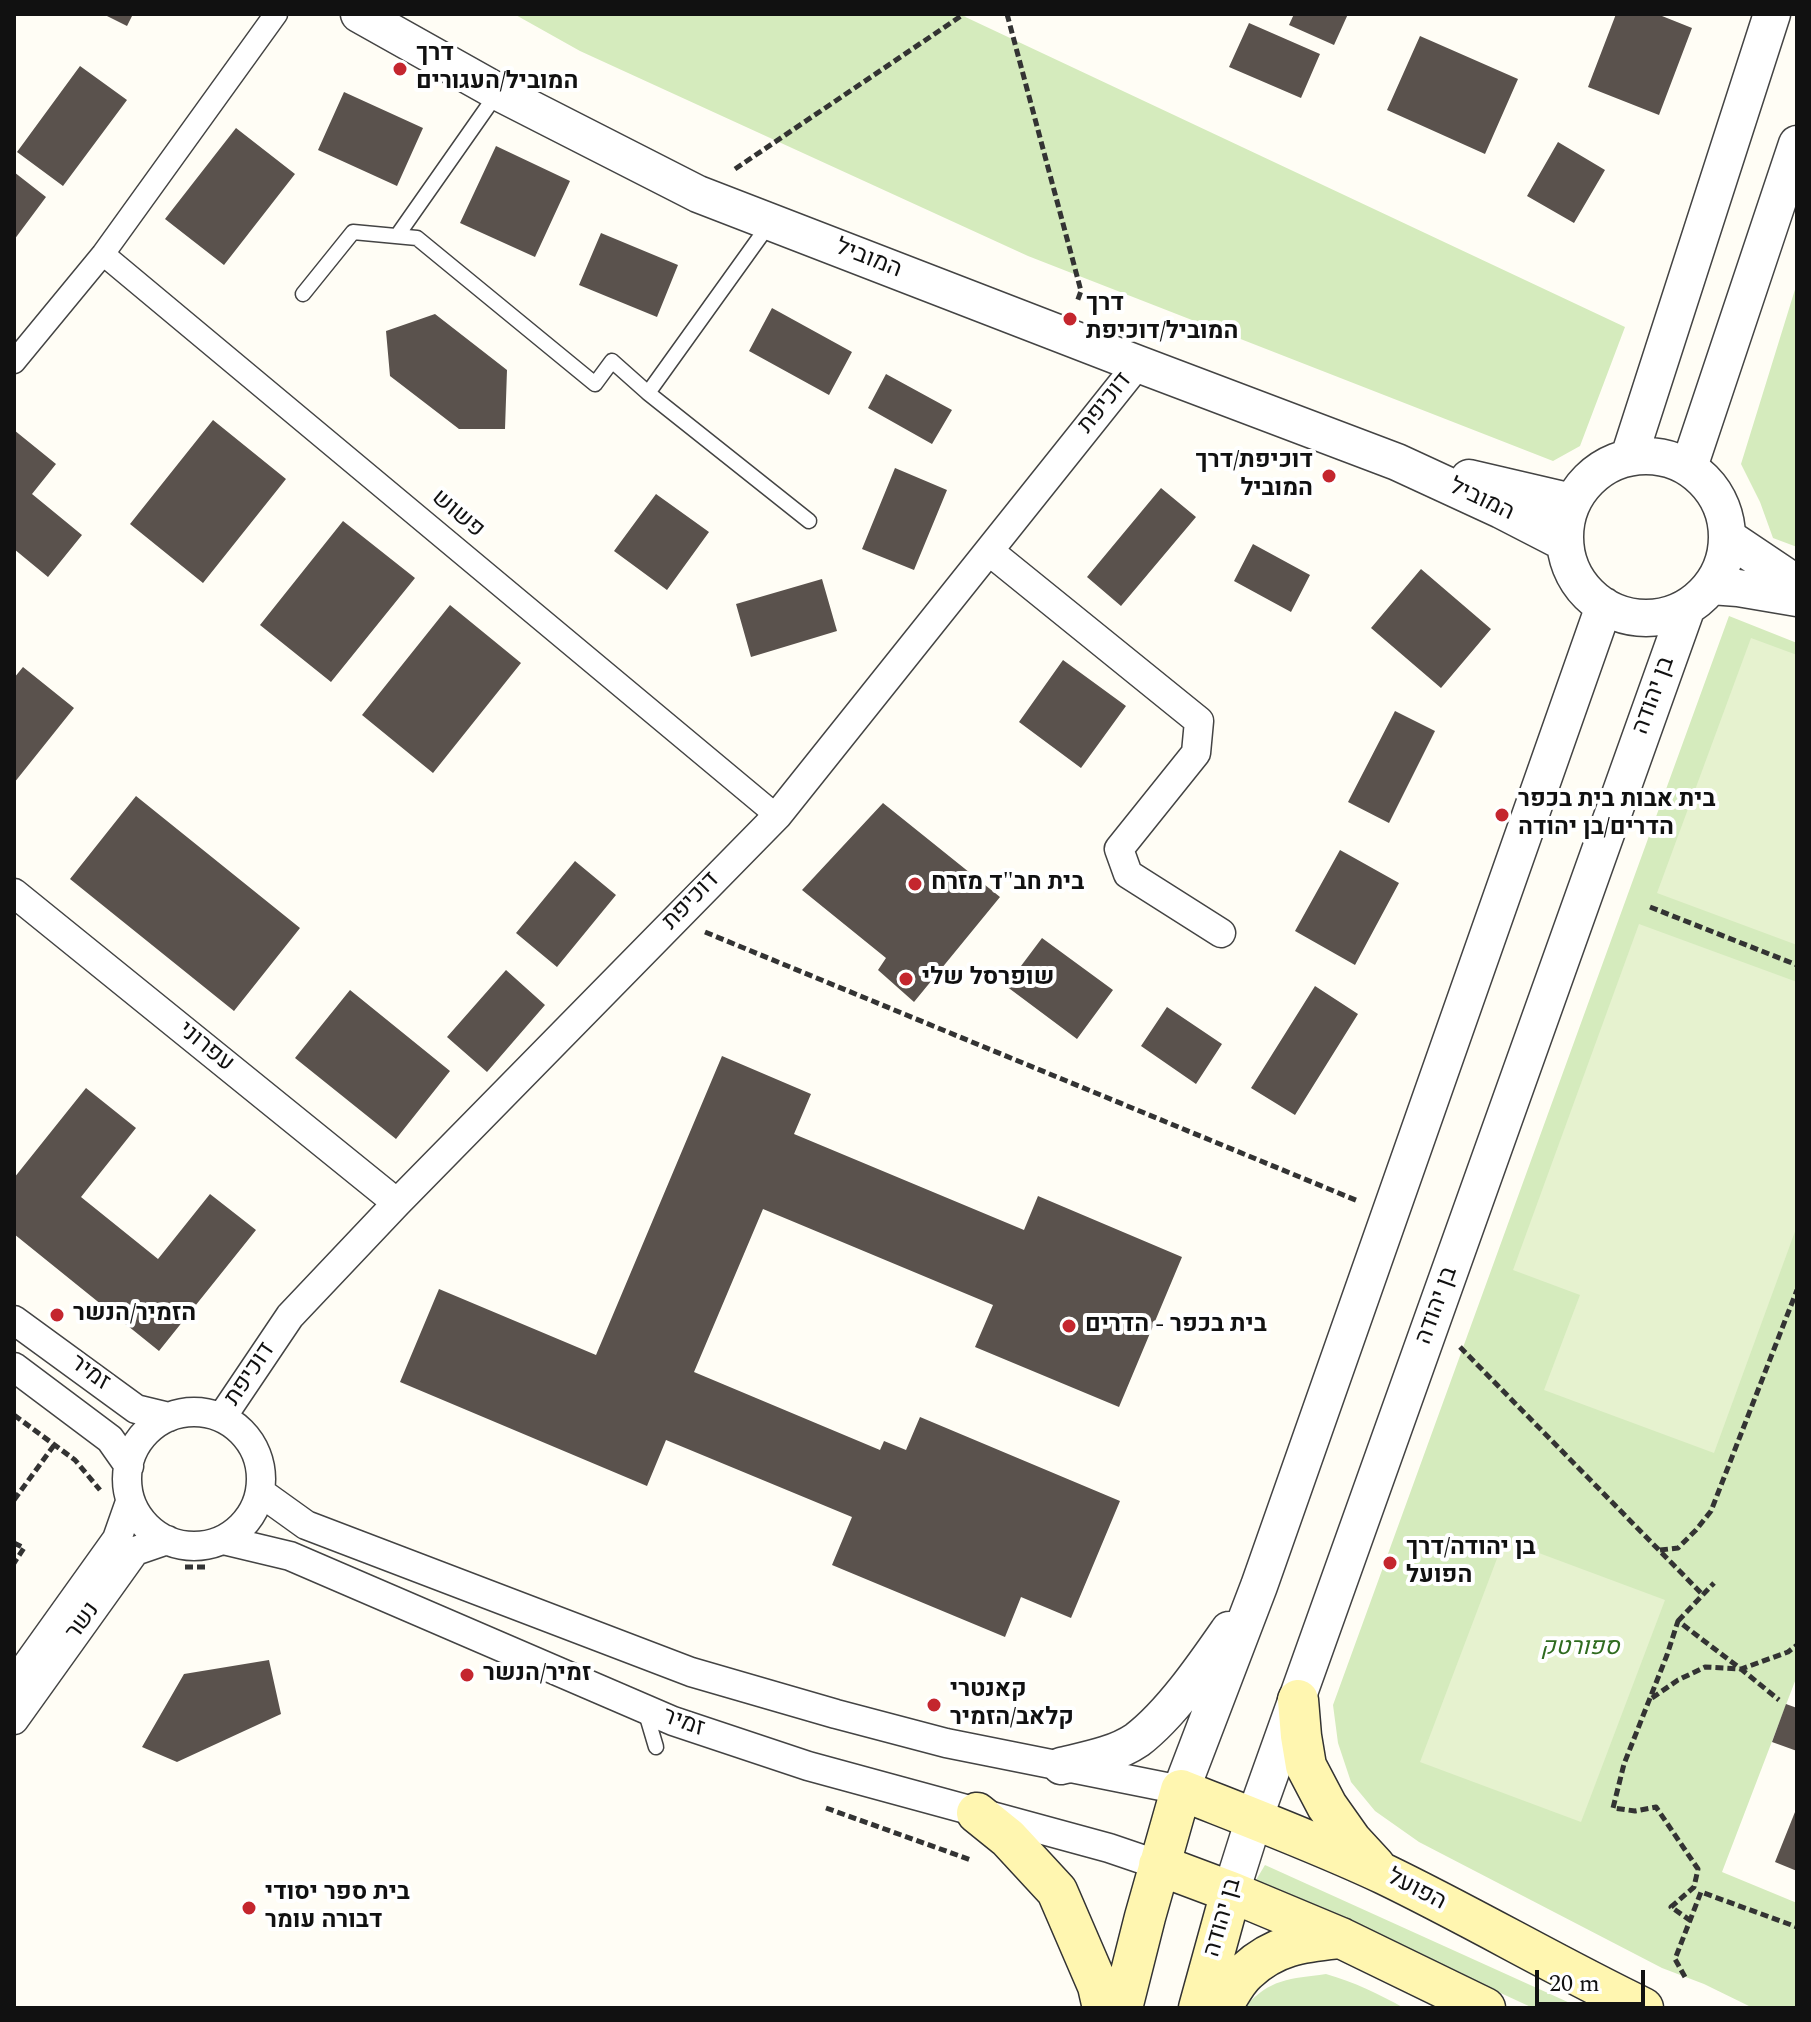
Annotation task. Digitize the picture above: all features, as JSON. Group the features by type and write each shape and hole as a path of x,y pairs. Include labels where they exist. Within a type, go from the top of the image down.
{"main road":[{"path":"1298,1700 1306,1766 1327,1806 1351,1840 1384,1874"},
{"path":"1122,2008 1181,1790"},
{"name":"הפועל","path":"1181,1790 1384,1874 1643,2008"},
{"path":"977,1813 1008,1838 1057,1891 1098,1986 1103,2008"},
{"path":"1159,1865 1341,1938 1485,2008"},
{"name":"בן יהודה","path":"1199,2008 1231,1892"},
{"path":"1221,2008 1245,1972 1274,1951 1301,1942 1341,1938"}],"street":[{"path":"14,362 103,254 276,14"},
{"name":"המוביל","path":"359,14 498,92 698,194 1397,462 1565,543"},
{"path":"1629,457 1772,14"},
{"path":"1689,467 1797,144"},
{"name":"פשוש","path":"103,254 777,816"},
{"name":"דוכיפת","path":"222,1417 290,1316 777,816 1138,364"},
{"path":"1699,597 1723,563 1727,537 1723,510 1710,485 1689,467 1670,458 1650,455 1629,457 1606,466 1587,481 1572,502 1566,522 1565,543 1571,568 1584,590 1604,606 1624,615 1645,618 1666,616 1699,597 1738,588 1797,598"},
{"name":"המוביל","path":"1397,462 1572,502"},
{"path":"1727,537 1797,584"},
{"path":"989,551 1199,721 1196,753 1119,849 1128,874 1221,933"},
{"name":"בן יהודה","path":"1231,1892 1254,1819 1699,597"},
{"path":"260,1492 306,1525 691,1672 946,1743 1181,1790 1259,1586 1604,606"},
{"name":"עפרוני","path":"14,893 397,1203"},
{"name":"זמיר","path":"14,1320 136,1409 169,1417"},
{"name":"זמיר","path":"14,1367 110,1439 129,1466"},
{"path":"201,1411 222,1417 241,1430 254,1448 261,1470 260,1492 253,1512 240,1528 223,1540 201,1546 179,1545 158,1536 141,1521 130,1502 127,1479 130,1457 141,1437 158,1422 178,1413 201,1411"},
{"name":"נשר","path":"15,1679 117,1539 130,1502"},
{"name":"נשר","path":"14,1720 135,1551 167,1540"},
{"name":"זמיר","path":"223,1540 290,1556 673,1721 808,1766 1109,1848 1159,1865"},
{"path":"1061,1766 1102,1756 1135,1741 1167,1711 1214,1652 1259,1586"}],"lane":[{"path":"397,236 498,92"},
{"path":"648,393 770,223"},
{"path":"303,294 353,232 417,238 595,384 612,361 809,521"},
{"path":"645,1709 656,1747"}],"path":[{"path":"698,194 964,14"},
{"path":"1007,14 1081,291 1063,335"},
{"path":"1650,907 1797,965"},
{"path":"674,920 1390,1214"},
{"path":"1659,1550 1678,1548 1711,1511 1797,1290"},
{"path":"1454,1341 1703,1595"},
{"path":"14,1500 55,1444"},
{"path":"14,1543 24,1548 14,1563"},
{"path":"1691,1921 1671,1907 1694,1887 1698,1869 1656,1807 1635,1811 1613,1808 1624,1764 1678,1621 1714,1583"},
{"path":"1678,1621 1779,1700"},
{"path":"1649,1699 1705,1667 1741,1669 1788,1652 1797,1645"},
{"path":"819,1805 983,1864"},
{"path":"1685,1977 1675,1959 1701,1892 1797,1927"}],"green space":[{"path":"514,14 959,14 1625,327 1580,446 1553,461 1028,256 580,51"},
{"path":"1797,283 1797,547 1773,538 1741,464"},
{"name":"ספורטק","path":"1729,616 1797,643 1797,1676 1722,1872 1797,1903 1797,2008 1753,2008 1662,1968 1419,1842 1375,1811 1351,1782 1338,1743 1333,1705"},
{"path":"1751,638 1797,655 1797,945 1657,893"},
{"path":"1639,924 1797,982 1797,1226 1714,1453 1544,1390 1580,1295 1513,1270"},
{"path":"1504,1540 1665,1600 1581,1822 1420,1762"},
{"path":"1265,1865 1581,2008 1533,2008 1256,1880"},
{"path":"1326,1974 1404,2008 1244,2008 1272,1985"}],"building":[{"path":"103,14 133,14 127,26"},
{"path":"1294,14 1348,14 1334,45 1289,25"},
{"path":"1616,14 1657,14 1692,28 1659,115 1588,87"},
{"path":"1249,23 1320,54 1301,98 1229,67"},
{"path":"1420,36 1518,79 1485,154 1387,110"},
{"path":"80,66 127,100 63,186 17,152"},
{"path":"344,92 423,128 397,186 318,150"},
{"path":"236,128 295,174 224,265 165,219"},
{"path":"1558,142 1605,170 1574,223 1527,196"},
{"path":"496,146 570,181 535,257 460,223"},
{"path":"14,172 46,197 14,240"},
{"path":"601,233 678,265 657,317 579,285"},
{"path":"772,308 852,352 829,395 749,351"},
{"path":"435,314 507,370 505,429 459,429 390,376 386,331"},
{"path":"886,374 952,410 932,444 868,408"},
{"path":"213,420 286,479 203,583 130,524"},
{"path":"14,430 56,464 32,494 82,535 48,577 14,549"},
{"path":"895,468 947,490 914,570 862,549"},
{"path":"1161,488 1196,517 1121,606 1087,577"},
{"path":"656,494 709,532 667,590 614,551"},
{"path":"343,521 415,578 331,682 260,625"},
{"path":"1253,544 1310,575 1291,612 1234,581"},
{"path":"1421,569 1491,629 1441,688 1371,628"},
{"path":"822,579 837,631 751,657 736,604"},
{"path":"450,605 521,663 433,773 362,715"},
{"path":"1063,660 1126,706 1081,768 1019,722"},
{"path":"23,667 74,708 14,783 14,678"},
{"path":"1395,711 1435,731 1389,823 1348,802"},
{"path":"136,796 300,928 234,1011 70,879"},
{"path":"883,803 1000,897 914,1002 878,970 886,958 802,890"},
{"path":"1340,850 1399,883 1355,965 1295,931"},
{"path":"575,861 616,895 557,967 516,933"},
{"path":"1042,938 1113,990 1077,1039 1006,986"},
{"path":"506,970 545,1005 487,1072 447,1037"},
{"path":"1315,986 1358,1014 1295,1115 1251,1088"},
{"path":"350,990 450,1071 396,1139 295,1058"},
{"path":"1167,1007 1222,1044 1196,1084 1141,1046"},
{"name":"בית בכפר - הדרים","path":"722,1056 811,1094 794,1134 1024,1230 1038,1196 1182,1257 1119,1407 975,1347 993,1305 763,1209 694,1372 880,1450 884,1441 906,1450 920,1417 1120,1501 1071,1618 1021,1597 1005,1637 832,1565 852,1517 666,1440 647,1486 400,1382 439,1289 596,1355"},
{"path":"86,1088 136,1128 81,1197 158,1259 210,1194 256,1230 159,1351 14,1234 14,1178"},
{"path":"269,1660 281,1714 177,1762 142,1747 184,1674"},
{"path":"1786,1704 1797,1708 1797,1751 1772,1742"},
{"path":"1797,1807 1797,1871 1775,1862"}],"place":[{"name":"דרך המוביל/העגורים","path":"400,69"},
{"name":"דרך המוביל/דוכיפת","path":"1070,319"},
{"name":"דוכיפת/דרך המוביל","path":"1329,476"},
{"name":"בית אבות בית בכפר הדרים/בן יהודה","path":"1502,815"},
{"name":"בית חב\"ד מזרח","path":"915,884"},
{"name":"שופרסל שלי","path":"906,979"},
{"name":"הזמיר/הנשר","path":"57,1315"},
{"name":"בית בכפר - הדרים","path":"1069,1326"},
{"name":"בן יהודה/דרך הפועל","path":"1390,1563"},
{"name":"זמיר/הנשר","path":"467,1675"},
{"name":"קאנטרי קלאב/הזמיר","path":"934,1705"},
{"name":"בית ספר יסודי דבורה עומר","path":"249,1908"}]}
